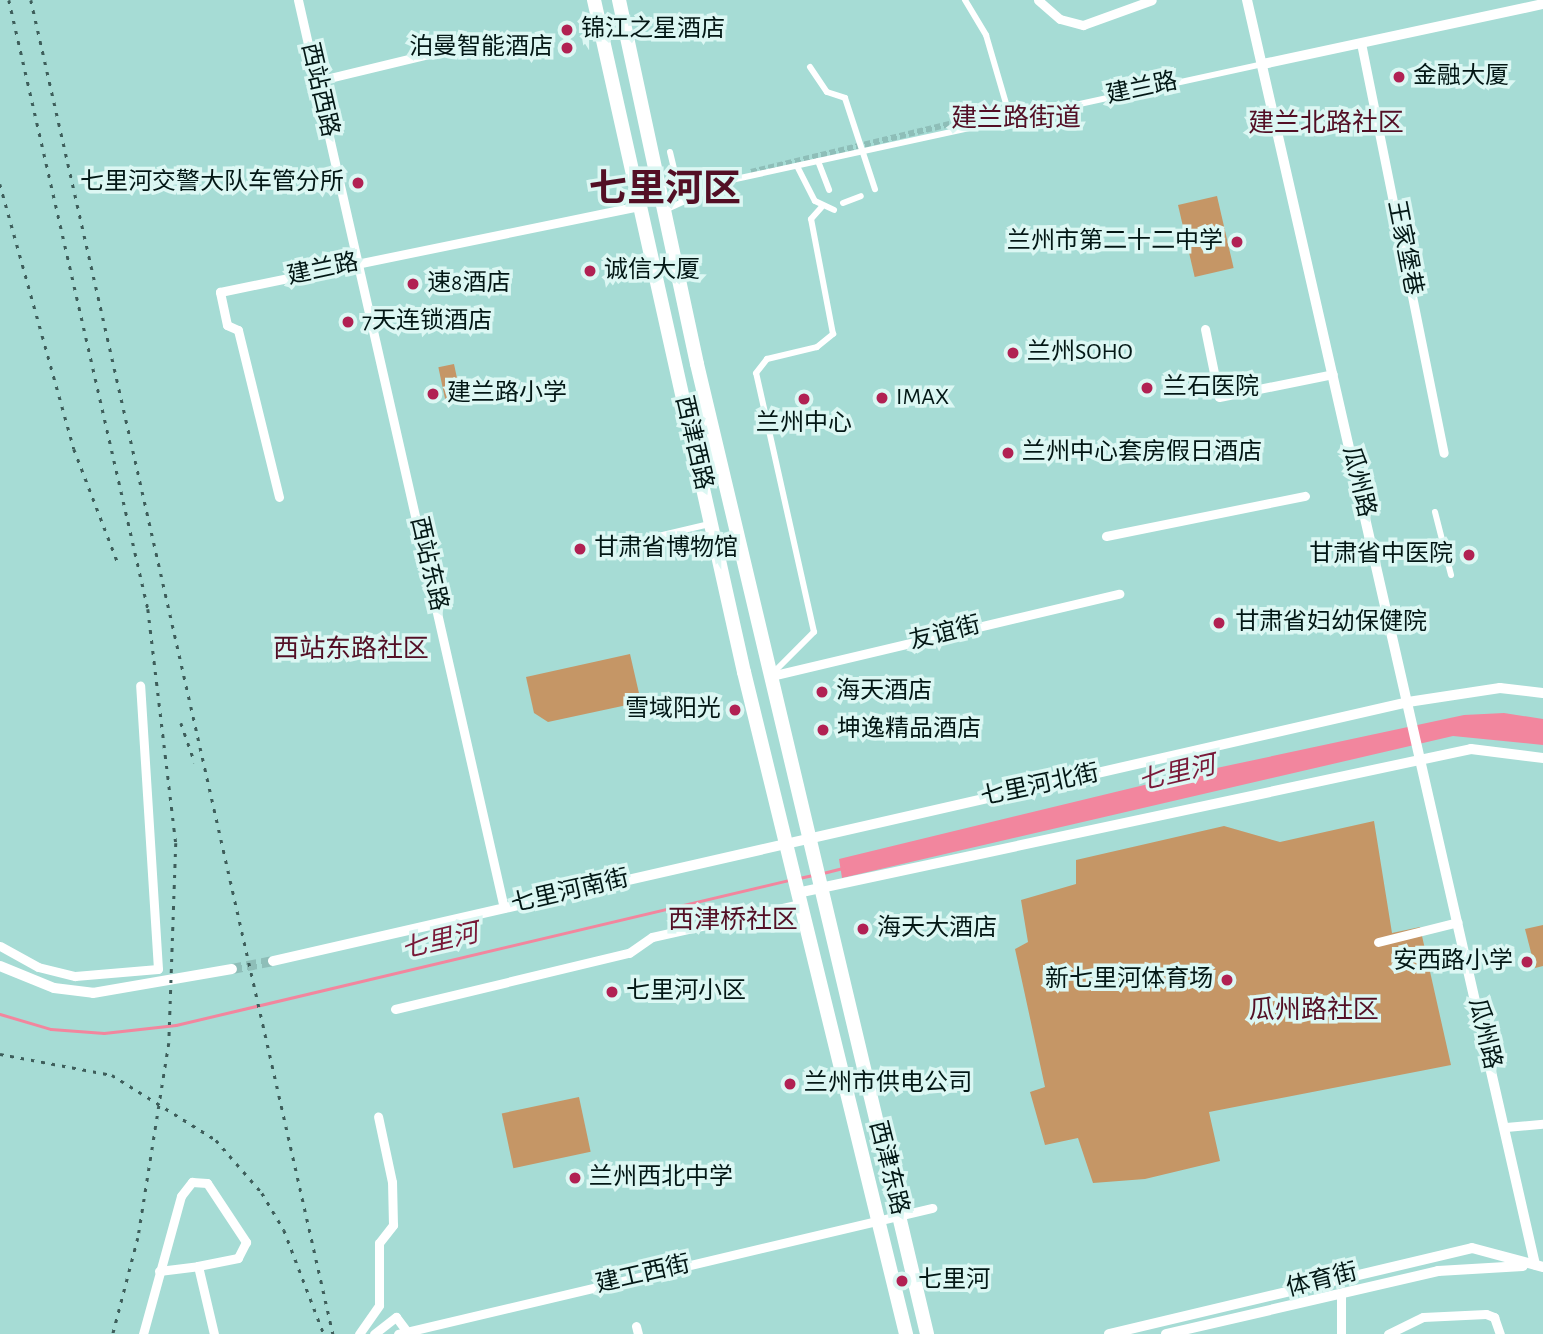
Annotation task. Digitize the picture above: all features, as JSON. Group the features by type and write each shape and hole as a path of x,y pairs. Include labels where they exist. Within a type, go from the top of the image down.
{"main road":[{"name":"西津西路","path":"594,0 744,672 797,894"},
{"name":"西津西路","path":"619,0 818,885"},
{"path":"744,672 770,671"},
{"name":"西津东路","path":"818,885 927,1334"},
{"name":"西津东路","path":"797,894 881,1220 906,1334"}],"street":[{"name":"西站西路","path":"298,0 360,261"},
{"path":"965,0 986,35 1010,117"},
{"path":"1038,0 1060,19 1083,25 1153,0"},
{"name":"瓜州路","path":"1247,0 1539,1266"},
{"name":"建兰路","path":"665,210 731,180 1010,117 1543,4"},
{"path":"317,81 466,45 512,40"},
{"name":"王家堡巷","path":"1361,43 1444,453"},
{"path":"810,67 827,92 845,98 860,153 875,189"},
{"path":"670,152 682,202"},
{"path":"818,161 829,191"},
{"path":"797,166 821,208"},
{"path":"844,203 862,196"},
{"name":"建兰路","path":"279,497 237,330 227,325 220,292 360,261 640,206"},
{"path":"821,208 834,210"},
{"path":"770,671 814,632 757,373 767,359 817,347 834,334 811,219 821,208"},
{"name":"西站东路","path":"360,261 504,908"},
{"path":"1205,329 1219,397 1333,374"},
{"path":"1106,536 1306,496"},
{"path":"1435,512 1451,575"},
{"path":"650,538 711,524"},
{"path":"1391,557 1443,544"},
{"name":"友谊街","path":"770,671 1119,594"},
{"path":"0,946 38,967 75,976 158,969 140,686"},
{"name":"七里河北街","path":"785,841 1408,702 1500,688 1543,692"},
{"path":"395,1009 629,953 652,937 797,894 818,885 1471,749 1543,758"},
{"name":"七里河南街","path":"273,961 785,841"},
{"path":"1378,942 1458,922"},
{"path":"0,966 45,986 93,993 232,970"},
{"path":"359,1334 379,1305 379,1242 393,1224 392,1182 378,1116"},
{"path":"1506,1127 1543,1124"},
{"path":"143,1334 159,1271 181,1196 192,1182 207,1183 246,1242 238,1258 159,1271"},
{"name":"建工西街","path":"374,1334 396,1317 402,1332 932,1208"},
{"name":"体育街","path":"1109,1334 1472,1248 1539,1266"},
{"path":"198,1266 214,1334"},
{"name":"体育街","path":"1166,1334 1438,1271 1539,1266"},
{"path":"1341,1293 1341,1334"},
{"path":"1388,1334 1423,1317 1486,1314 1494,1317 1500,1334"}],"shaded area":[{"path":"1217,196 1234,268 1195,277 1178,205"},
{"path":"454,364 461,397 445,401 438,367"},
{"path":"630,654 641,702 548,722 534,713 526,677"},
{"path":"1504,713 1543,719 1543,745 1453,736 842,878 839,859 1198,772 1464,715"},
{"name":"新七里河体育场","path":"1374,821 1392,933 1420,927 1451,1065 1209,1112 1220,1161 1145,1179 1093,1183 1078,1138 1045,1145 1030,1092 1045,1087 1015,949 1028,942 1021,900 1076,884 1076,860 1224,826 1280,842"},
{"path":"1543,925 1543,966 1535,968 1525,929"},
{"path":"579,1097 591,1152 513,1168 502,1113"}],"waterway":[{"name":"七里河","path":"823,873 843,868"},
{"name":"七里河","path":"799,878 813,875"},
{"name":"七里河","path":"0,1014 51,1029 104,1033 176,1025 789,880"}],"tunnel":[{"path":"751,172 962,121"},
{"path":"232,969 273,961"}],"railway":[{"path":"9,0 148,609 176,843 169,1043 138,1238 113,1334"},
{"path":"31,0 333,1334"},
{"path":"0,184 74,449 118,563"},
{"path":"181,723 195,763"},
{"path":"0,1054 112,1075 216,1140 262,1193 284,1230 324,1334"}],"place":[{"name":"锦江之星酒店","path":"567,30"},
{"name":"泊曼智能酒店","path":"567,48"},
{"name":"金融大厦","path":"1399,77"},
{"name":"七里河交警大队车管分所","path":"358,183"},
{"name":"兰州市第二十二中学","path":"1237,242"},
{"name":"诚信大厦","path":"590,271"},
{"name":"速8酒店","path":"413,284"},
{"name":"7天连锁酒店","path":"348,322"},
{"name":"兰州SOHO","path":"1013,353"},
{"name":"兰石医院","path":"1147,388"},
{"name":"建兰路小学","path":"433,394"},
{"name":"IMAX","path":"882,398"},
{"name":"兰州中心","path":"804,399"},
{"name":"兰州中心套房假日酒店","path":"1008,453"},
{"name":"甘肃省博物馆","path":"580,549"},
{"name":"甘肃省中医院","path":"1469,555"},
{"name":"甘肃省妇幼保健院","path":"1219,623"},
{"name":"海天酒店","path":"822,692"},
{"name":"雪域阳光","path":"735,710"},
{"name":"坤逸精品酒店","path":"823,730"},
{"name":"海天大酒店","path":"863,929"},
{"name":"安西路小学","path":"1527,962"},
{"name":"新七里河体育场","path":"1227,980"},
{"name":"七里河小区","path":"612,992"},
{"name":"兰州市供电公司","path":"790,1084"},
{"name":"兰州西北中学","path":"575,1178"},
{"name":"七里河","path":"902,1281"}],"district":[{"name":"建兰路街道","path":"1016,119"},
{"name":"建兰北路社区","path":"1326,124"},
{"name":"七里河区","path":"665,191"},
{"name":"西站东路社区","path":"351,650"},
{"name":"西津桥社区","path":"733,921"},
{"name":"瓜州路社区","path":"1314,1011"}]}
